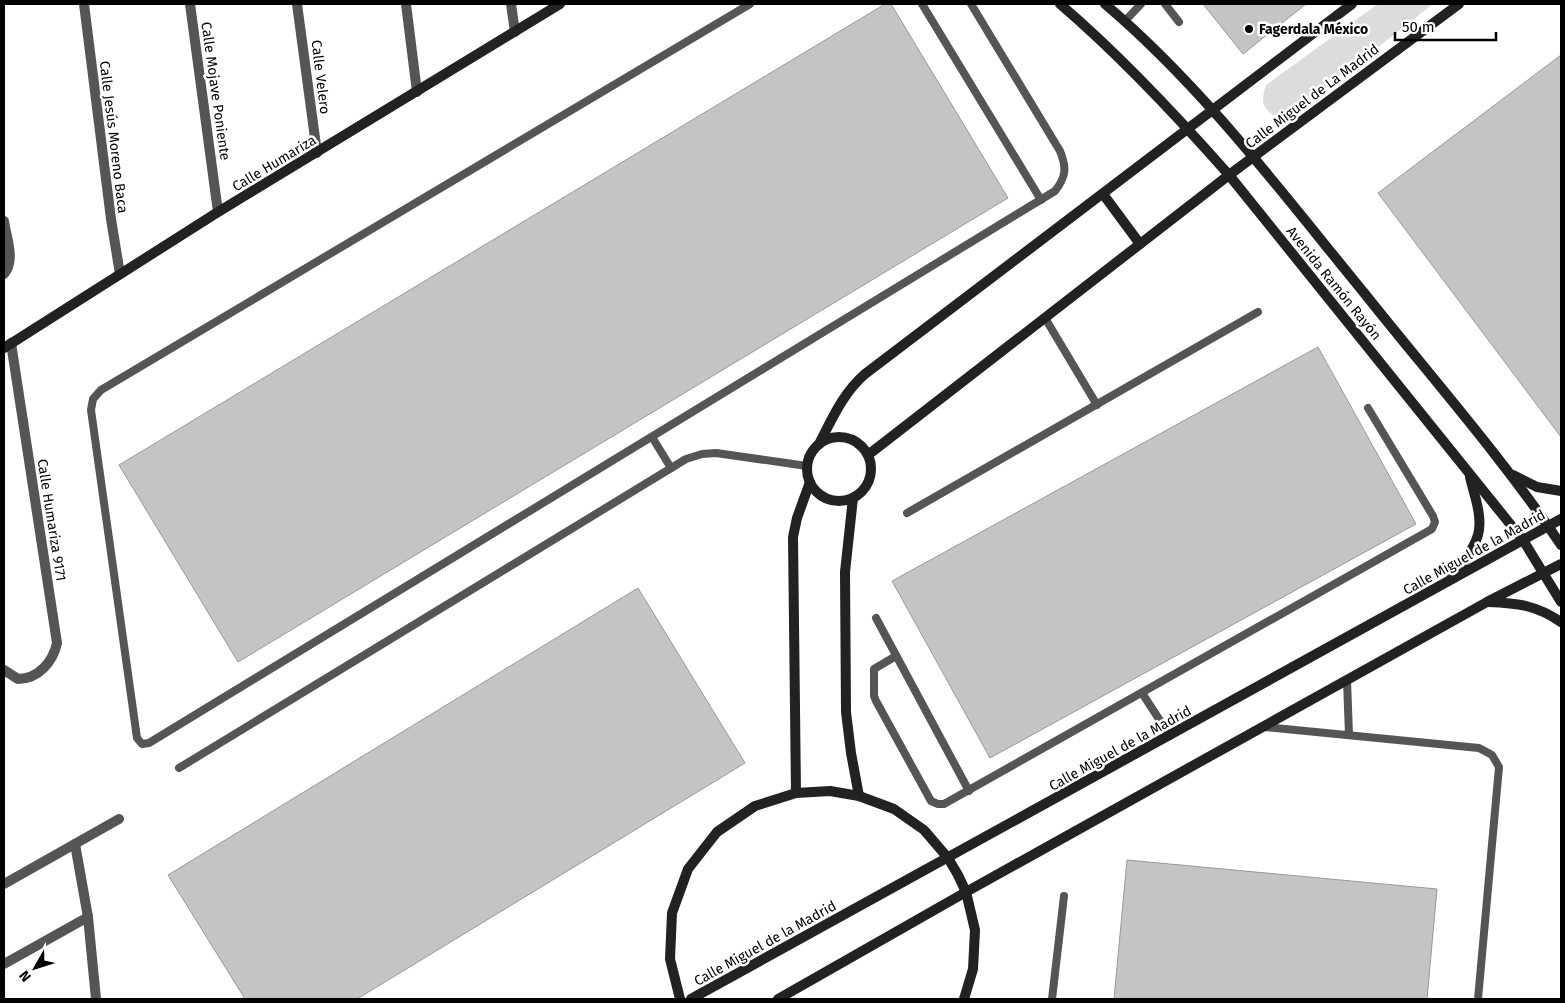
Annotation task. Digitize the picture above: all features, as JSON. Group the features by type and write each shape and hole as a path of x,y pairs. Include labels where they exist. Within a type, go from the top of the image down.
{"main road":[{"name":"Calle Humariza","path":"8,346 218,212 560,4"},
{"name":"Avenida Ramón Rayón","path":"1060,4 1094,32 1188,128 1229,175 1523,540 1561,602"},
{"name":"Avenida Ramón Rayón","path":"1105,4 1125,21 1212,108 1254,157 1509,473 1561,545"},
{"path":"818,444 834,437 850,439 864,448 871,463 869,480 866,487 853,498 845,500 828,499 815,489 810,482 807,466 809,458 846,394 856,382 1103,194 1212,108 1352,4"},
{"name":"Calle Miguel de La Madrid","path":"868,455 1229,175 1459,4"},
{"path":"1103,194 1140,244"},
{"path":"1449,581 1474,544 1478,533 1478,509 1469,473"},
{"path":"1509,473 1537,487 1561,491"},
{"path":"796,793 793,537 797,518 810,482"},
{"path":"853,498 845,572 846,712 851,753 860,796"},
{"name":"Calle Miguel de la Madrid","path":"691,999 1561,519"},
{"path":"778,999 966,892 1487,602 1561,564"},
{"path":"1487,602 1526,605 1542,610 1561,622"},
{"path":"680,999 670,959 672,913 688,869 717,832 755,806 796,793 830,791 860,796 894,809 924,830 948,858 966,892 974,930 973,969 964,999"}],"street":[{"name":"Calle Jesús Moreno Baca","path":"84,4 111,219 120,274"},
{"name":"Calle Mojave Poniente","path":"190,4 218,212"},
{"name":"Calle Velero","path":"297,4 317,153"},
{"path":"406,4 417,92"},
{"path":"511,4 515,32"},
{"path":"4,221 10,260 4,274"},
{"name":"Calle Humariza 9171","path":"4,670 18,679 32,676 52,659 57,644 8,346"},
{"path":"4,884 119,820"},
{"path":"75,844 88,917 96,999"},
{"path":"4,964 88,917"}],"lane":[{"path":"750,4 100,390 93,399 90,410 137,738 142,744 149,743 1055,191 1062,182 1065,163 1060,151 971,4"},
{"path":"922,4 1041,200"},
{"path":"1125,21 1141,4"},
{"path":"1165,4 1179,22"},
{"path":"907,512 1258,312"},
{"path":"1045,318 1097,405"},
{"path":"896,656 874,669 874,696 932,801 944,804 969,792 1432,529 1433,516 1368,408"},
{"path":"652,437 670,468"},
{"path":"179,768 686,459 716,452 807,466"},
{"path":"876,618 969,792"},
{"path":"1347,680 1349,735"},
{"path":"1142,694 1170,736"},
{"path":"1264,727 1479,748 1492,755 1499,767 1478,999"},
{"path":"1052,999 1064,896"}],"shaded area":[{"path":"1378,4 1433,4 1293,114 1276,117 1267,110 1263,100 1266,85"}],"building":[{"path":"885,4 891,4 1008,198 238,662 119,465"},
{"name":"Fagerdala México","path":"1203,4 1306,4 1243,54"},
{"path":"1561,55 1561,437 1378,193"},
{"path":"1318,347 1416,524 990,758 892,581"},
{"path":"638,588 745,763 357,999 245,999 168,875"},
{"path":"1127,860 1437,889 1427,999 1114,999"}],"place":[{"name":"Fagerdala México","path":"1249,29"}]}
